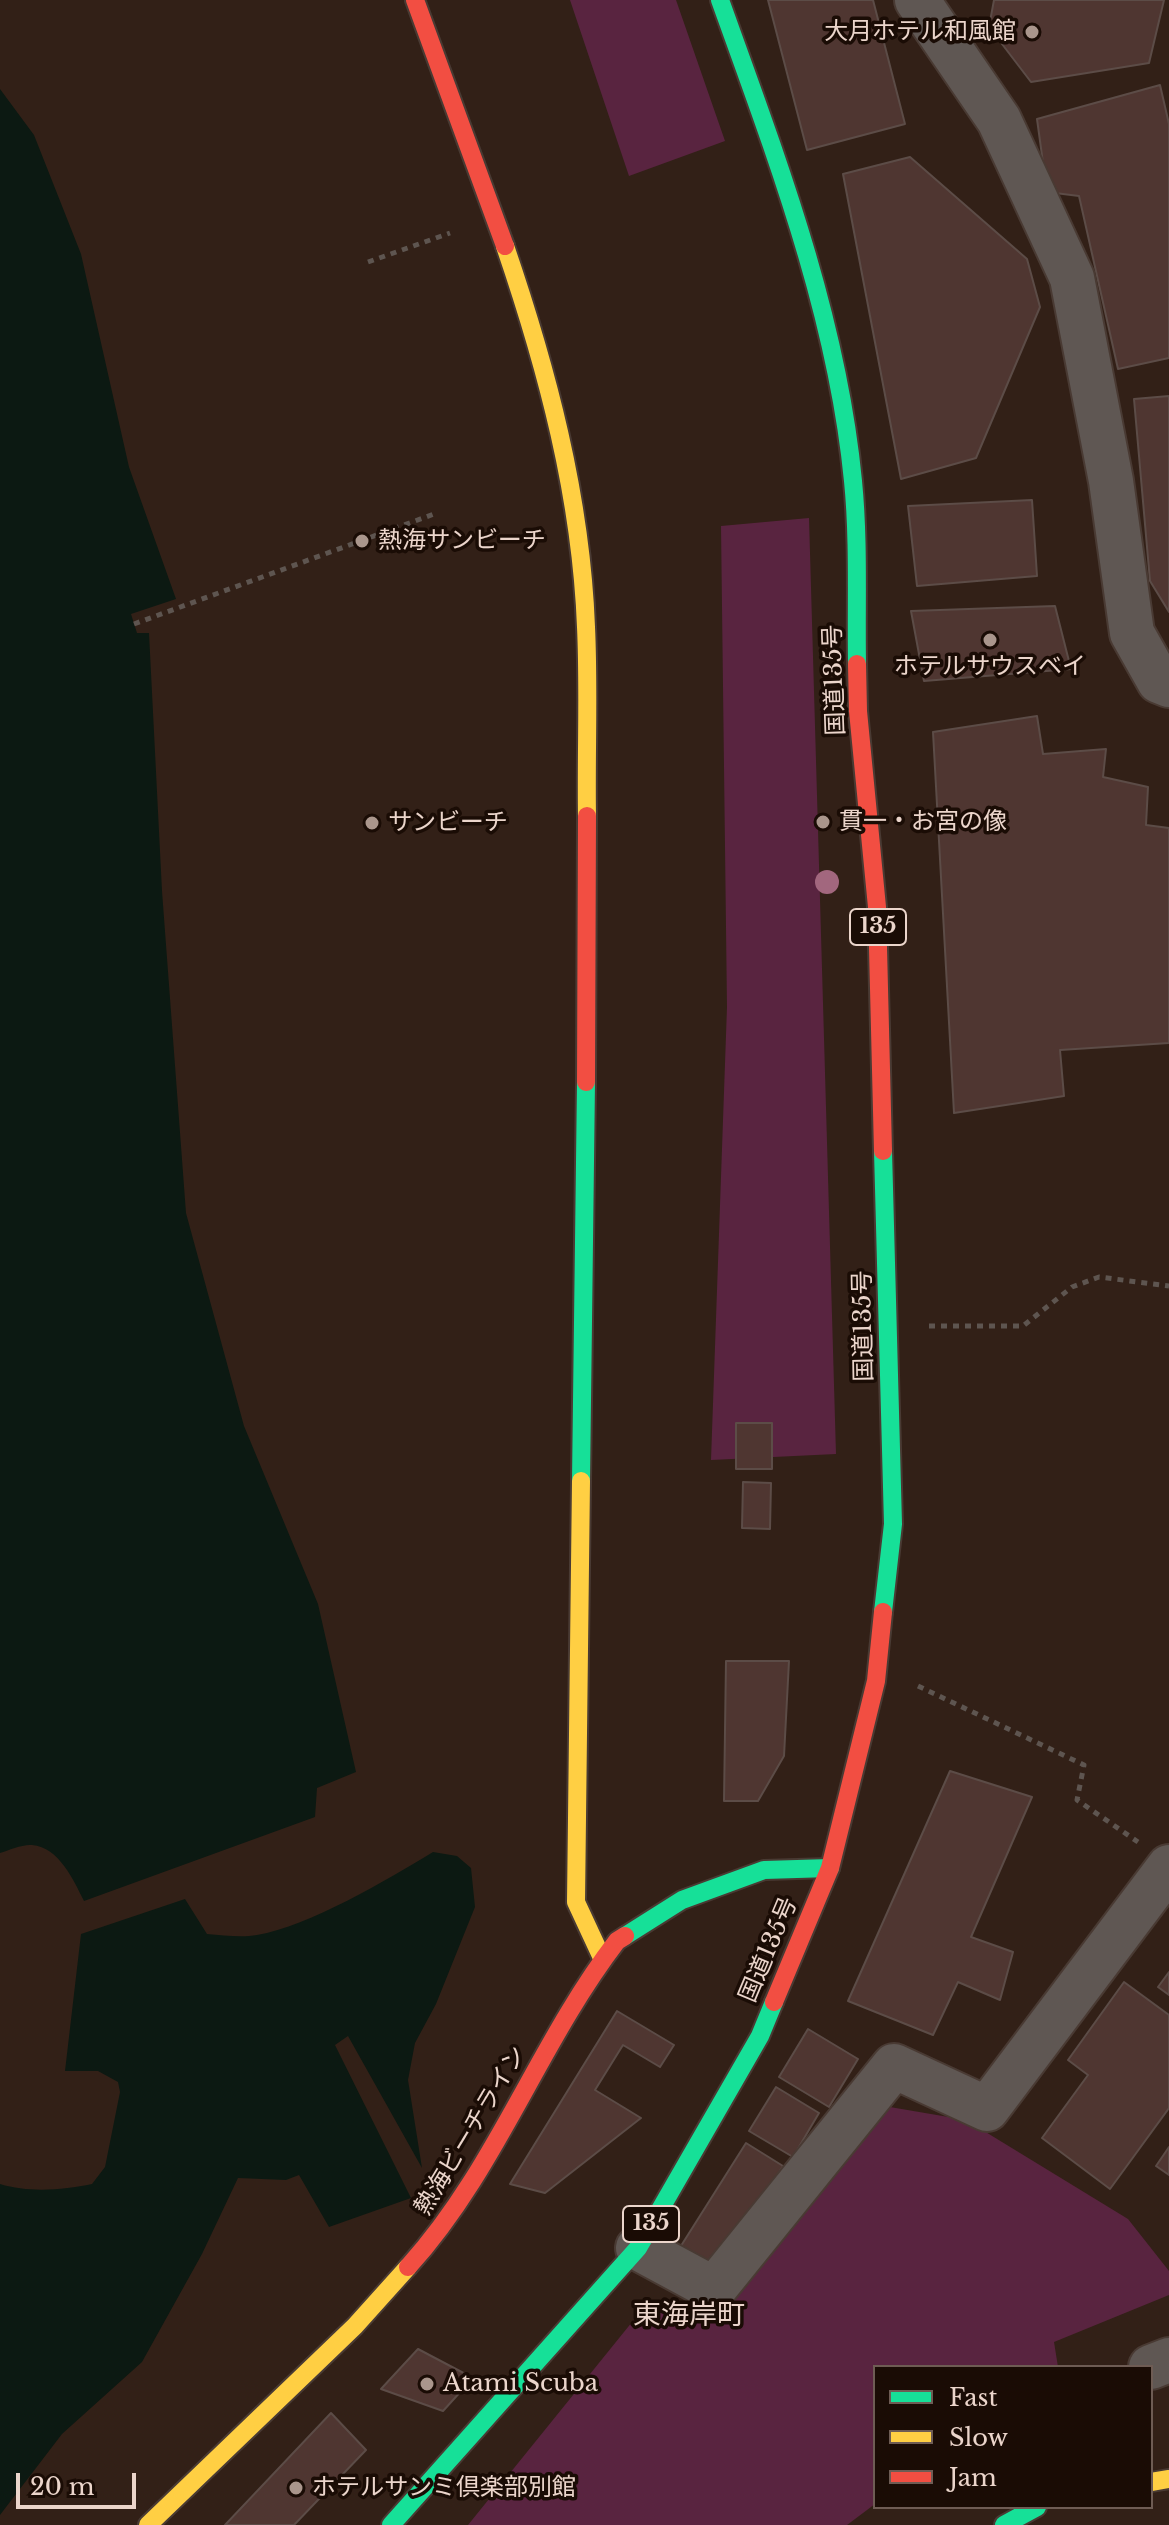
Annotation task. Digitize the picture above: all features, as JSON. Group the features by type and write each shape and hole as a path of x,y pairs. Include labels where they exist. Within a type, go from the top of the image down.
{"main road":[{"path":"415,0 530,323 554,411 582,572 586,626 587,951 576,1902 602,1958"},
{"name":"国道135号","path":"391,2525 638,2248 760,2036 830,1868 876,1681 893,1524 877,907 858,711 853,482 836,369 784,178 720,0"},
{"name":"熱海ビーチライン","path":"148,2525 395,2285 444,2227 500,2139 580,1989 602,1958 638,1924 682,1900 764,1870 830,1868"},
{"path":"1004,2525 1033,2509"}],"street":[{"path":"917,0 999,120 1072,278 1111,481 1132,633 1159,681 1169,685"},
{"path":"638,2248 714,2289 894,2066 987,2109 1156,1856"}],"path":[{"path":"368,262 450,233"},
{"path":"134,624 434,514"},
{"path":"928,1326 1023,1326 1072,1287 1099,1277 1169,1286"},
{"path":"876,1681 926,1687 1084,1765 1077,1800 1156,1856"}],"shaded area":[{"path":"570,0 676,0 725,141 629,176"},
{"path":"0,89 34,135 81,254 129,467 176,599 131,614 137,633 149,633 162,891 186,1213 244,1426 318,1604 356,1772 317,1788 315,1817 84,1901 58,1858 42,1847 28,1845 0,1853"},
{"path":"809,518 836,1454 711,1460 727,1007 721,526"},
{"path":"433,1852 457,1856 471,1868 475,1907 436,2004 415,2043 408,2080 422,2168 348,2036 335,2045 411,2198 329,2227 299,2175 286,2180 238,2178 202,2254 142,2362 62,2434 0,2515 0,2184 46,2190 92,2184 105,2167 120,2092 118,2082 98,2071 65,2071 81,1934 185,1899 207,1934 257,1935 323,1912"},
{"path":"884,2106 966,2120 1128,2219 1169,2271 1169,2295 1054,2342 1058,2365 873,2365 873,2506 847,2525 468,2525 645,2306 702,2321"}],"building":[{"path":"768,0 873,0 905,124 807,150"},
{"path":"994,0 1164,0 1149,63 1031,82 989,27"},
{"path":"1160,85 1169,124 1169,358 1118,369 1079,196 1047,192 1037,119"},
{"path":"910,157 1027,259 1040,307 976,458 901,479 843,174"},
{"path":"1169,396 1169,612 1150,581 1134,399"},
{"path":"1032,500 1037,576 917,586 908,506"},
{"name":"ホテルサウスベイ","path":"1055,606 1071,669 924,681 911,611"},
{"path":"1037,716 1043,754 1106,749 1103,777 1148,787 1146,825 1169,828 1169,1043 1060,1050 1064,1096 954,1113 933,732"},
{"path":"736,1423 772,1423 772,1469 736,1469"},
{"path":"743,1482 771,1483 770,1529 742,1528"},
{"path":"726,1661 789,1661 784,1756 758,1801 724,1801"},
{"path":"950,1771 1032,1797 971,1937 1013,1952 1000,2000 958,1982 933,2035 848,2001"},
{"path":"1169,1972 1169,1995 1158,1987"},
{"path":"1124,1982 1169,2015 1169,2108 1110,2189 1042,2138 1088,2075 1068,2060"},
{"path":"617,2011 674,2045 660,2067 623,2045 595,2090 641,2118 545,2193 510,2184"},
{"path":"808,2029 858,2059 829,2107 779,2077"},
{"path":"776,2087 819,2113 793,2157 749,2131"},
{"path":"746,2143 783,2166 716,2272 679,2249"},
{"path":"1169,2147 1169,2175 1156,2166"},
{"name":"Atami Scuba","path":"418,2349 473,2378 443,2411 381,2389"},
{"name":"ホテルサンミ倶楽部別館","path":"331,2413 366,2450 294,2525 225,2525"}],"traffic: fast":[{"path":"720,0 802,237 833,358 845,419 855,504 857,664"},
{"path":"581,1481 586,1082"},
{"path":"883,1151 893,1524 883,1612"},
{"path":"625,1936 682,1900 764,1870 830,1868"},
{"path":"391,2525 638,2248 760,2036 774,2002"},
{"path":"1004,2525 1033,2509"}],"traffic: slow":[{"path":"505,246 548,386 577,530 587,651 587,816"},
{"path":"581,1481 576,1902 602,1958"},
{"path":"148,2525 355,2326 408,2267"},
{"path":"1153,2482 1169,2479"}],"traffic: jam":[{"path":"415,0 505,246"},
{"path":"857,664 858,711 877,907 883,1151"},
{"path":"586,1082 587,816"},
{"path":"774,2002 830,1868 876,1681 883,1612"},
{"path":"408,2267 467,2190 563,2022 617,1941 625,1936"}],"place":[{"name":"大月ホテル和風館","path":"1032,32"},
{"name":"熱海サンビーチ","path":"362,541"},
{"name":"ホテルサウスベイ","path":"990,640"},
{"name":"貫一・お宮の像","path":"823,822"},
{"name":"サンビーチ","path":"372,823"},
{"name":"Atami Scuba","path":"427,2384"},
{"name":"ホテルサンミ倶楽部別館","path":"296,2488"}],"district":[{"name":"東海岸町","path":"689,2316"}]}
